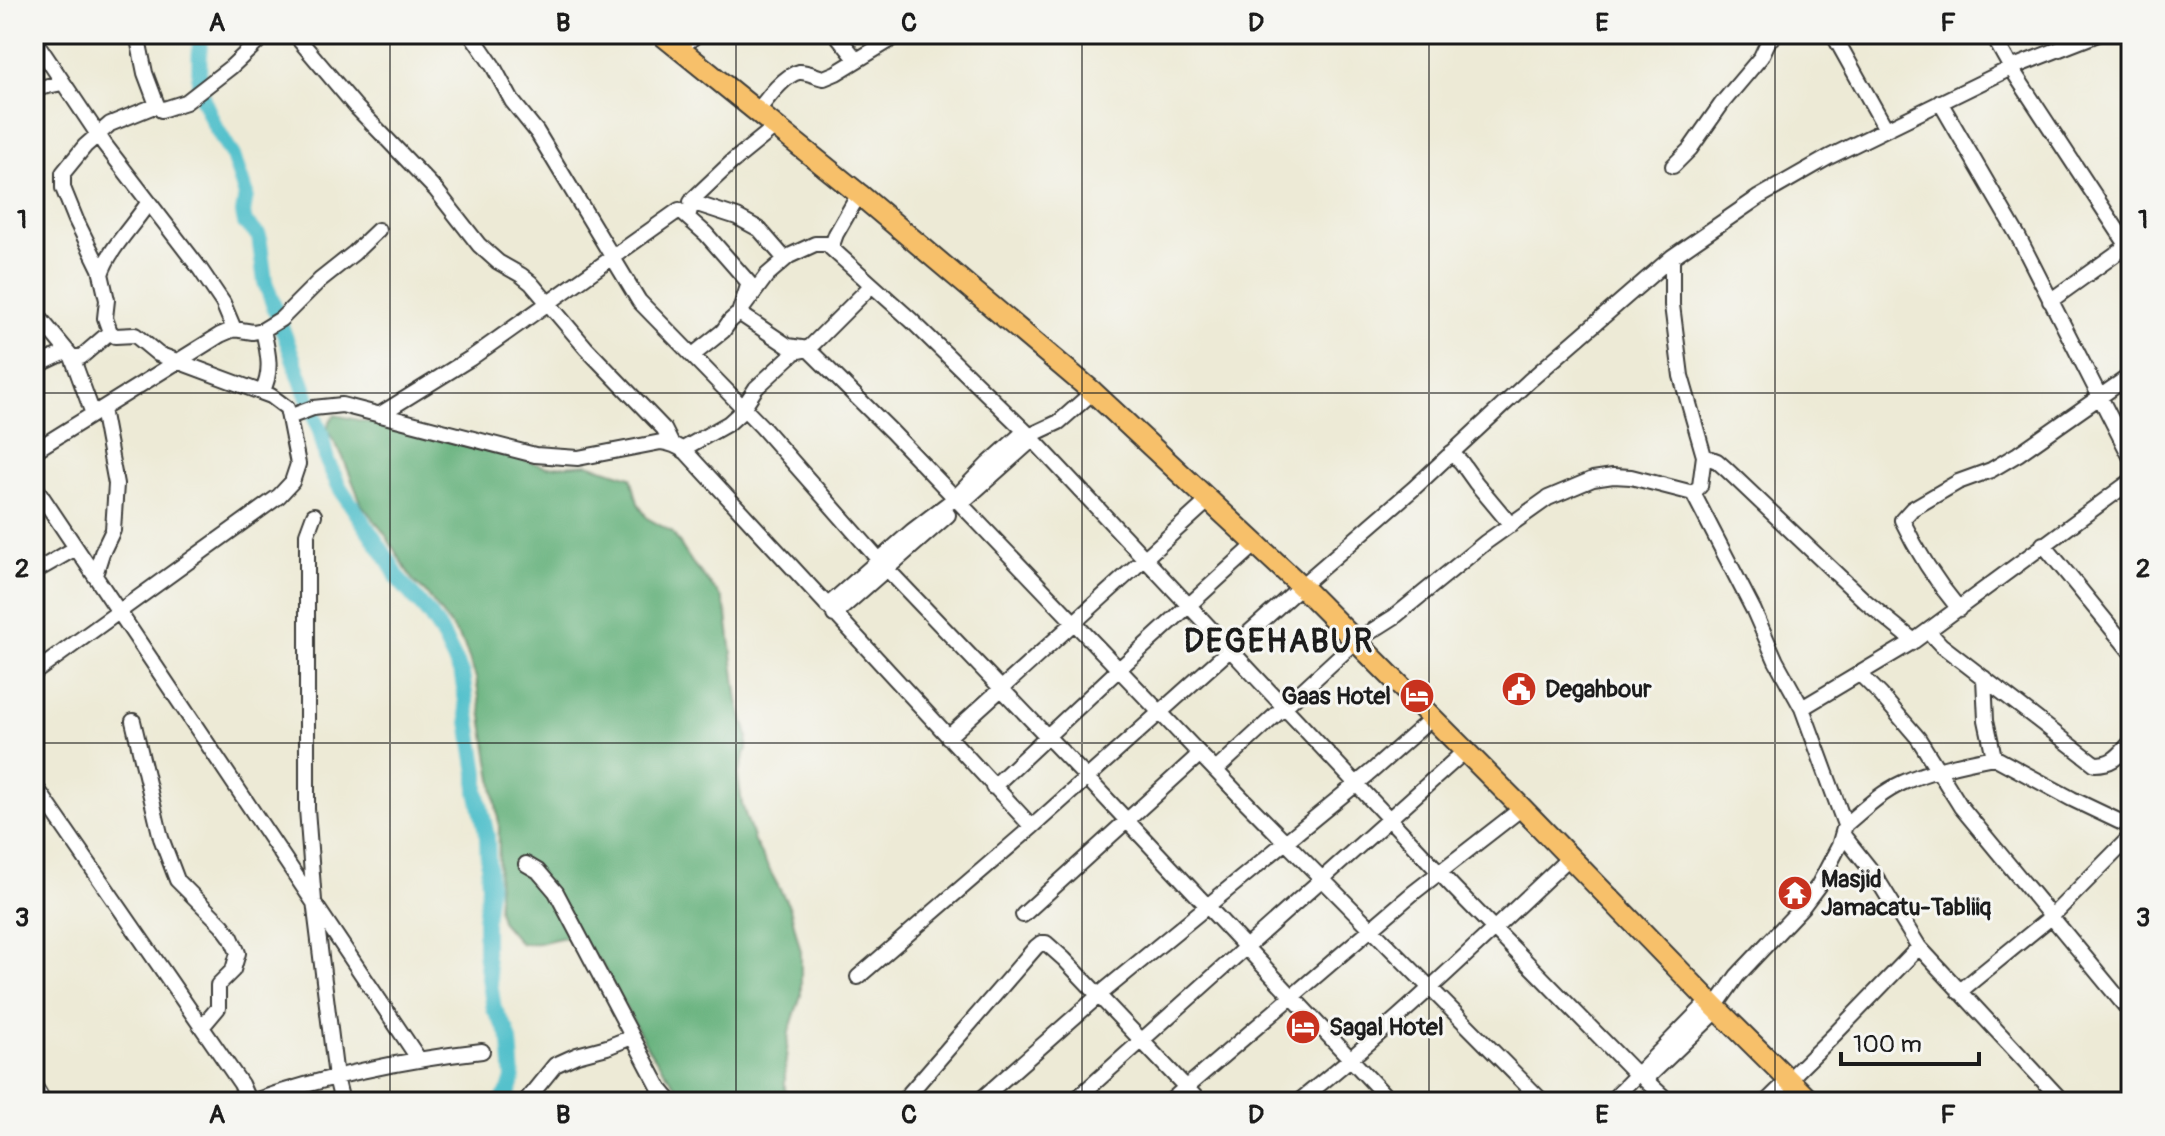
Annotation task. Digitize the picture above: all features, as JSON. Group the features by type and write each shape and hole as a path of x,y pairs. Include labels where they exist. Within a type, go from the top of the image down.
{"highway":[{"path":"667,39 859,194 1093,392 1301,586 1811,1102"}],"street":[{"path":"137,34 145,73 161,110 186,102 231,67 266,34"},
{"path":"297,34 356,107 436,190 479,245 498,262 531,283 586,348 1032,827"},
{"path":"471,34 512,101 537,132 639,301 743,408 883,564 1391,1102"},
{"path":"667,39 689,41 697,34"},
{"path":"836,34 856,59"},
{"path":"757,112 788,77 798,72 824,78 900,34"},
{"path":"1673,166 1690,149 1776,34"},
{"path":"1833,34 1886,129"},
{"path":"1992,34 2011,68 2130,246 2050,301"},
{"path":"858,977 1032,827 1529,381 1672,257 1759,197 1829,157 2011,68 2098,34"},
{"path":"34,39 98,135 200,269 223,303 234,329"},
{"path":"34,89 62,83"},
{"path":"1940,102 2018,236 2131,458"},
{"path":"34,673 279,496 292,482 298,464 287,408 271,396 158,354 135,335 115,336 110,332 105,318 107,300 101,274 63,188 63,173 85,146 110,124 157,105"},
{"path":"690,209 732,162 775,127"},
{"path":"859,194 831,248 911,320 1029,436 1439,872 1669,1102"},
{"path":"101,274 105,261 148,203"},
{"path":"690,209 749,283 739,313"},
{"path":"379,415 471,358 679,210 737,217 759,229 785,259"},
{"path":"34,451 206,343 234,329 263,330 281,319 378,230"},
{"path":"693,355 717,338 767,275 785,259 815,244 832,244"},
{"path":"1672,257 1672,305 1681,376 1704,456 1700,486 1693,493"},
{"path":"289,417 313,408 334,405 535,455 578,458 661,442 677,446 729,423 756,388 795,352 808,349 872,285"},
{"path":"34,311 69,355 97,412 116,484 113,530 95,575"},
{"path":"739,313 788,346 808,349 1543,1102"},
{"path":"262,392 267,382 269,358 263,330"},
{"path":"34,367 69,355 81,357 110,332"},
{"path":"1959,609 1934,579 1902,520 1912,509 1958,482 1991,470 2018,454 2131,375"},
{"path":"830,610 1029,436 1059,422 1093,392"},
{"path":"1451,453 1511,525"},
{"path":"1704,456 1717,461 1865,601 1914,641"},
{"path":"1216,770 1356,641 1394,617 1486,542 1548,498 1593,479 1613,476 1631,477 1693,493 1802,708 1844,830 1919,947 2063,1102"},
{"path":"1802,708 1914,641 2131,481"},
{"path":"34,485 418,1058"},
{"path":"948,737 1209,500"},
{"path":"314,515 307,534 307,809 314,901 336,1077 342,1102"},
{"path":"993,787 1256,544"},
{"path":"2043,544 2131,652"},
{"path":"34,572 76,548"},
{"path":"1928,631 1941,645 2095,764 2107,764 2131,742"},
{"path":"1860,674 1918,738 1961,807 2131,1013"},
{"path":"1984,678 1986,720 1994,757"},
{"path":"978,1102 1099,996 1432,718"},
{"path":"133,721 161,838 177,880 222,925 238,953 233,970 218,985 218,1008 202,1027"},
{"path":"1073,1102 1465,751"},
{"path":"1023,915 1200,754"},
{"path":"1610,1102 1641,1077 1714,1006 1737,976 1803,906 1830,865 1844,830 1875,799 1901,783 1994,757 2131,827"},
{"path":"34,784 241,1084 250,1102 418,1058 482,1051"},
{"path":"1169,1102 1439,872 1522,808"},
{"path":"1959,992 2051,917 2131,836"},
{"path":"1298,1102 1430,987 1570,857"},
{"path":"526,864 538,871 556,892 660,1089 671,1102"},
{"path":"902,1102 1041,943 1046,943 1064,959 1200,1102"},
{"path":"1766,1102 1919,947"},
{"path":"525,1102 555,1065 632,1037"},
{"path":"1623,1102 1641,1077"},
{"path":"34,1085 44,1102"}],"green space":[{"path":"335,415 547,467 588,464 631,477 638,503 647,518 672,532 693,564 722,598 738,701 748,736 738,776 742,804 754,841 790,908 801,952 801,995 789,1032 785,1069 785,1089 790,1102 688,1102 649,1050 600,961 567,937 520,943 501,921 498,908 499,824 476,678 464,645 425,592 413,581 385,534 362,505 342,455 327,430"}],"waterway":[{"path":"200,34 199,82 203,99 233,156 246,195 245,223 259,236 265,282 321,434 327,461 340,488 399,580 441,632 462,675 477,791 487,836 489,887 485,952 494,1009 510,1041 513,1078 501,1102"}],"place":[{"name":"Degahbour","path":"1519,689"},
{"name":"Gaas Hotel","path":"1417,696"},
{"name":"Masjid Jamacatu-Tabliiq","path":"1795,893"},
{"name":"Sagal Hotel","path":"1303,1027"}],"district":[{"name":"DEGEHABUR","path":"1279,641"}]}
